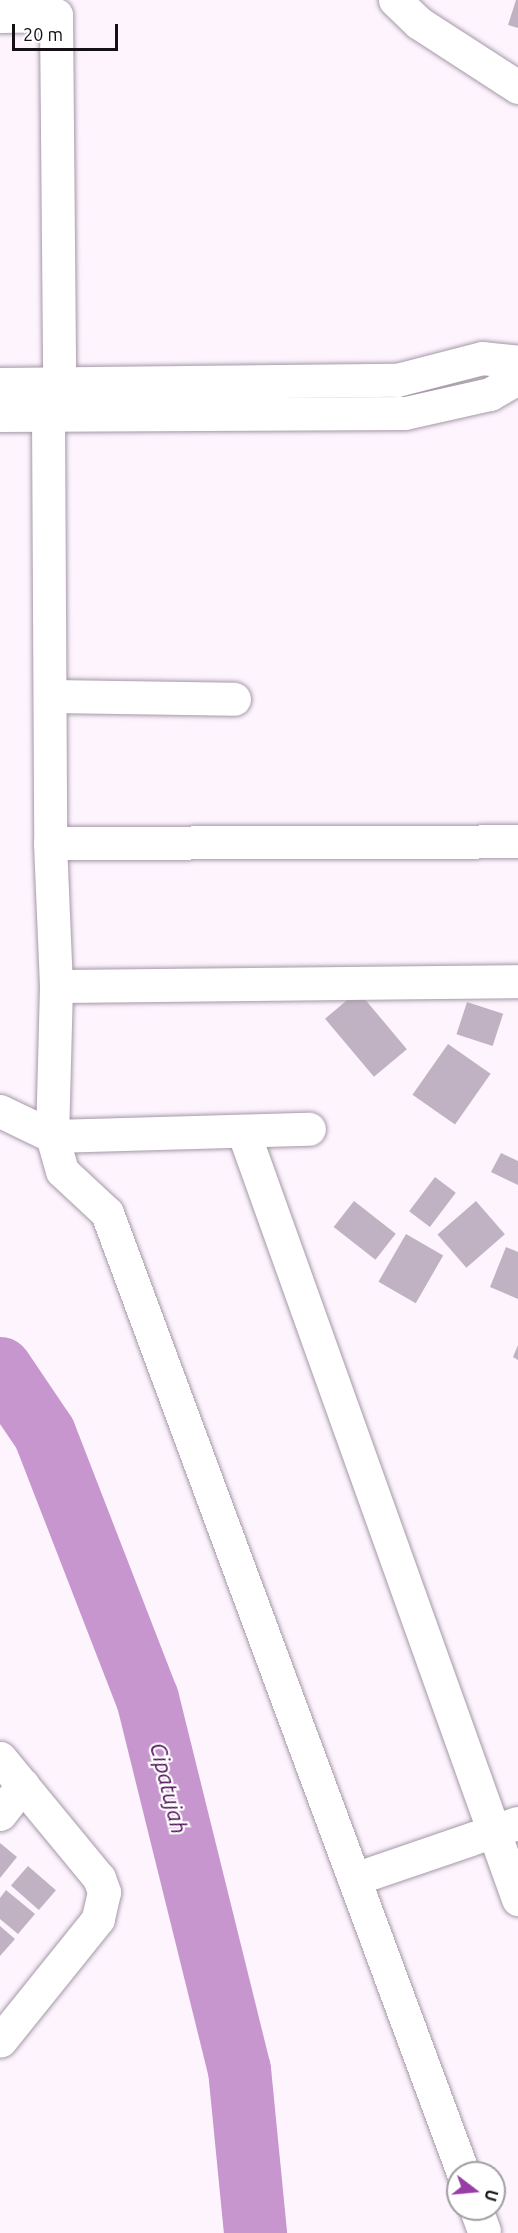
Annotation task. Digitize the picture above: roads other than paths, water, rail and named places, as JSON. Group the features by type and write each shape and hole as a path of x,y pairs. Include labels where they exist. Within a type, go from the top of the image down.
{"street":[{"path":"395,0 419,23 518,87"},
{"path":"0,16 56,15 59,383"},
{"path":"0,384 397,380 482,358 518,362"},
{"path":"0,415 405,413 490,394 518,378"},
{"path":"48,415 52,696 50,843 56,986 52,1136 62,1171 107,1213 459,2161"},
{"path":"52,696 234,699"},
{"path":"50,843 518,841"},
{"path":"56,986 518,981"},
{"path":"0,1111 52,1136 309,1129"},
{"path":"243,1131 506,1827 518,1899"},
{"path":"0,1758 99,1878 103,1905 98,1919 0,2041"},
{"path":"0,1814 23,1785"},
{"path":"354,1879 506,1827"}],"waterway":[{"name":"Cipatujah","path":"0,1368 44,1433 147,1698 239,2069 255,2233"}]}
